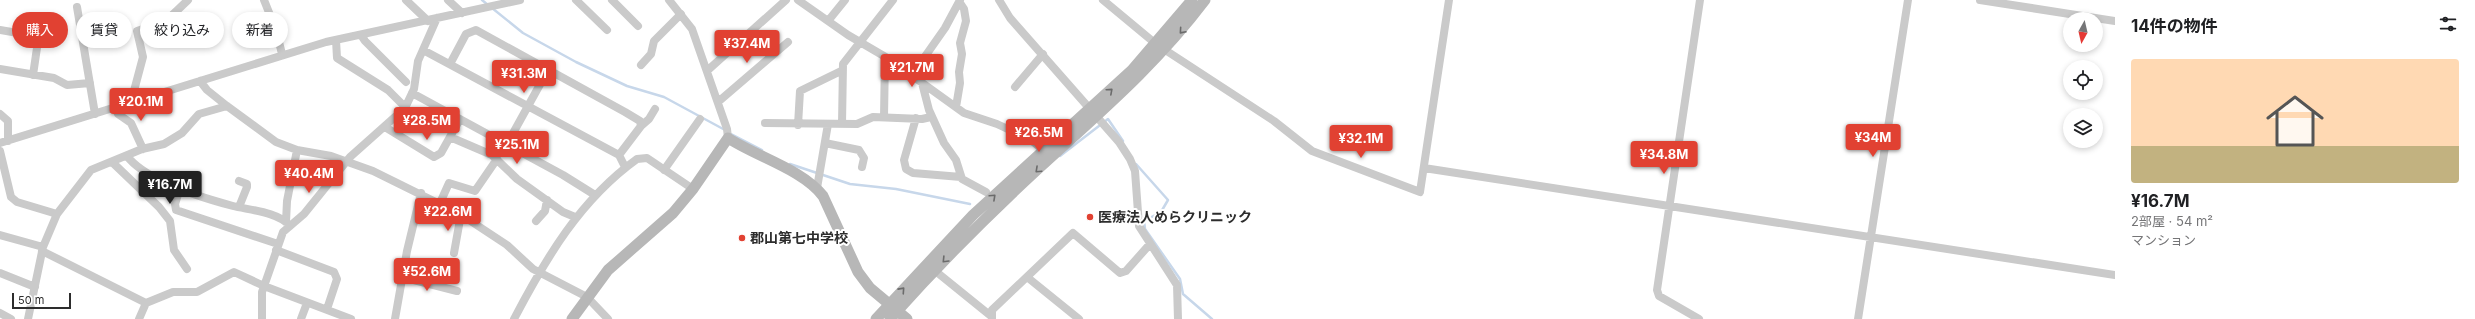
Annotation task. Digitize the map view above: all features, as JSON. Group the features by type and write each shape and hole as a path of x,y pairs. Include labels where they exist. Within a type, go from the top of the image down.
{"street":[{"path":"131,102 144,57 138,31 166,21 188,0"},
{"path":"264,0 282,54"},
{"path":"406,0 428,21"},
{"path":"448,0 462,13"},
{"path":"0,114 8,121 4,142 282,54 361,34 428,21 484,8 498,3 520,0"},
{"path":"576,0 607,30"},
{"path":"612,0 638,26"},
{"path":"572,319 608,270 673,213 693,189 728,138 727,130 708,70 692,30 669,0"},
{"path":"708,70 786,0"},
{"path":"828,22 845,0"},
{"path":"842,124 841,71 843,64 893,0"},
{"path":"998,0 1010,18 1119,142 1133,164 1139,226 1177,285 1178,319"},
{"path":"1103,0 1160,47 1274,121 1312,151 1420,192 1449,0"},
{"path":"892,311 973,215 1043,150 1140,77 1192,0"},
{"path":"1160,47 1205,0"},
{"path":"1699,319 1659,296 1657,292 1700,0"},
{"path":"1858,319 1908,0"},
{"path":"1980,0 2115,21"},
{"path":"800,1 828,22 912,75 964,113 997,124 1030,140 1043,150"},
{"path":"912,75 960,2 964,9 966,21 960,43 962,54 959,72 960,83 956,107"},
{"path":"78,7 95,114"},
{"path":"641,64 651,54 654,41 681,14"},
{"path":"262,319 264,286 283,232 288,224 314,203 347,162 406,108 412,92 418,61 437,18"},
{"path":"0,30 35,36 38,41 34,75"},
{"path":"450,64 466,34 476,30 640,121 641,126"},
{"path":"361,34 365,41 406,82"},
{"path":"336,40 337,58 388,90 406,108"},
{"path":"718,102 788,42"},
{"path":"423,50 619,155 625,167"},
{"path":"1014,87 1043,54"},
{"path":"884,117 885,57"},
{"path":"0,70 56,79 66,85 90,83"},
{"path":"507,144 548,70"},
{"path":"798,125 800,91 841,71"},
{"path":"200,81 207,90 276,142 297,150 331,156 347,162 421,193 461,214 507,245 538,272 587,297 608,319"},
{"path":"922,83 932,117 949,152 956,160 961,177"},
{"path":"412,92 589,190 595,195"},
{"path":"28,319 42,249 57,214 91,170 143,149 164,144 182,133 199,114 227,106"},
{"path":"115,107 118,114 131,123 143,149"},
{"path":"619,155 655,110"},
{"path":"876,319 892,311 1092,113"},
{"path":"765,124 856,124 873,117 932,117"},
{"path":"916,118 904,160 908,171 961,177 986,192"},
{"path":"385,127 434,157 441,152 460,119"},
{"path":"664,170 700,119"},
{"path":"817,188 828,124"},
{"path":"450,137 480,148 497,159 517,179 563,212 576,217"},
{"path":"728,138 746,150 798,175 817,188 823,196 849,257 858,272 870,288 892,311 907,319"},
{"path":"825,143 860,150 864,158 862,167"},
{"path":"288,224 287,201 297,150"},
{"path":"0,151 11,197 17,202 57,214"},
{"path":"127,156 133,163 153,176 180,188 239,207 255,209 288,224"},
{"path":"514,319 538,272 576,217 595,195 625,167 637,159 644,158 693,189"},
{"path":"440,203 449,183 475,191 497,159"},
{"path":"112,162 159,208 170,222 174,250 187,269"},
{"path":"1424,168 1871,236 2115,275"},
{"path":"239,181 247,184 247,187 239,207"},
{"path":"180,188 175,204 176,210 277,247 334,272 337,279 327,309"},
{"path":"395,319 402,276 421,193"},
{"path":"536,221 545,211 547,200"},
{"path":"454,253 461,214"},
{"path":"992,317 992,310 1073,234 1120,273 1126,271 1150,244"},
{"path":"0,235 42,249 146,303"},
{"path":"139,319 146,303 173,292 197,292 234,272 264,286 351,319"},
{"path":"0,274 35,287"},
{"path":"939,274 992,317"},
{"path":"402,276 457,291"},
{"path":"1027,277 1078,319"},
{"path":"300,319 307,303"},
{"path":"0,314 11,319"}],"waterway":[{"path":"482,0 488,5"},
{"path":"492,8 523,33 576,62 627,86 664,97 725,130"},
{"path":"1060,156 1108,119 1123,141"},
{"path":"731,134 762,150"},
{"path":"790,164 850,184 896,189 970,204"},
{"path":"1136,164 1168,200 1161,212 1144,221 1145,229 1180,279 1183,294 1212,319"}],"place":[{"name":"医療法人めらクリニック","path":"1090,217"},
{"name":"郡山第七中学校","path":"742,238"}]}
